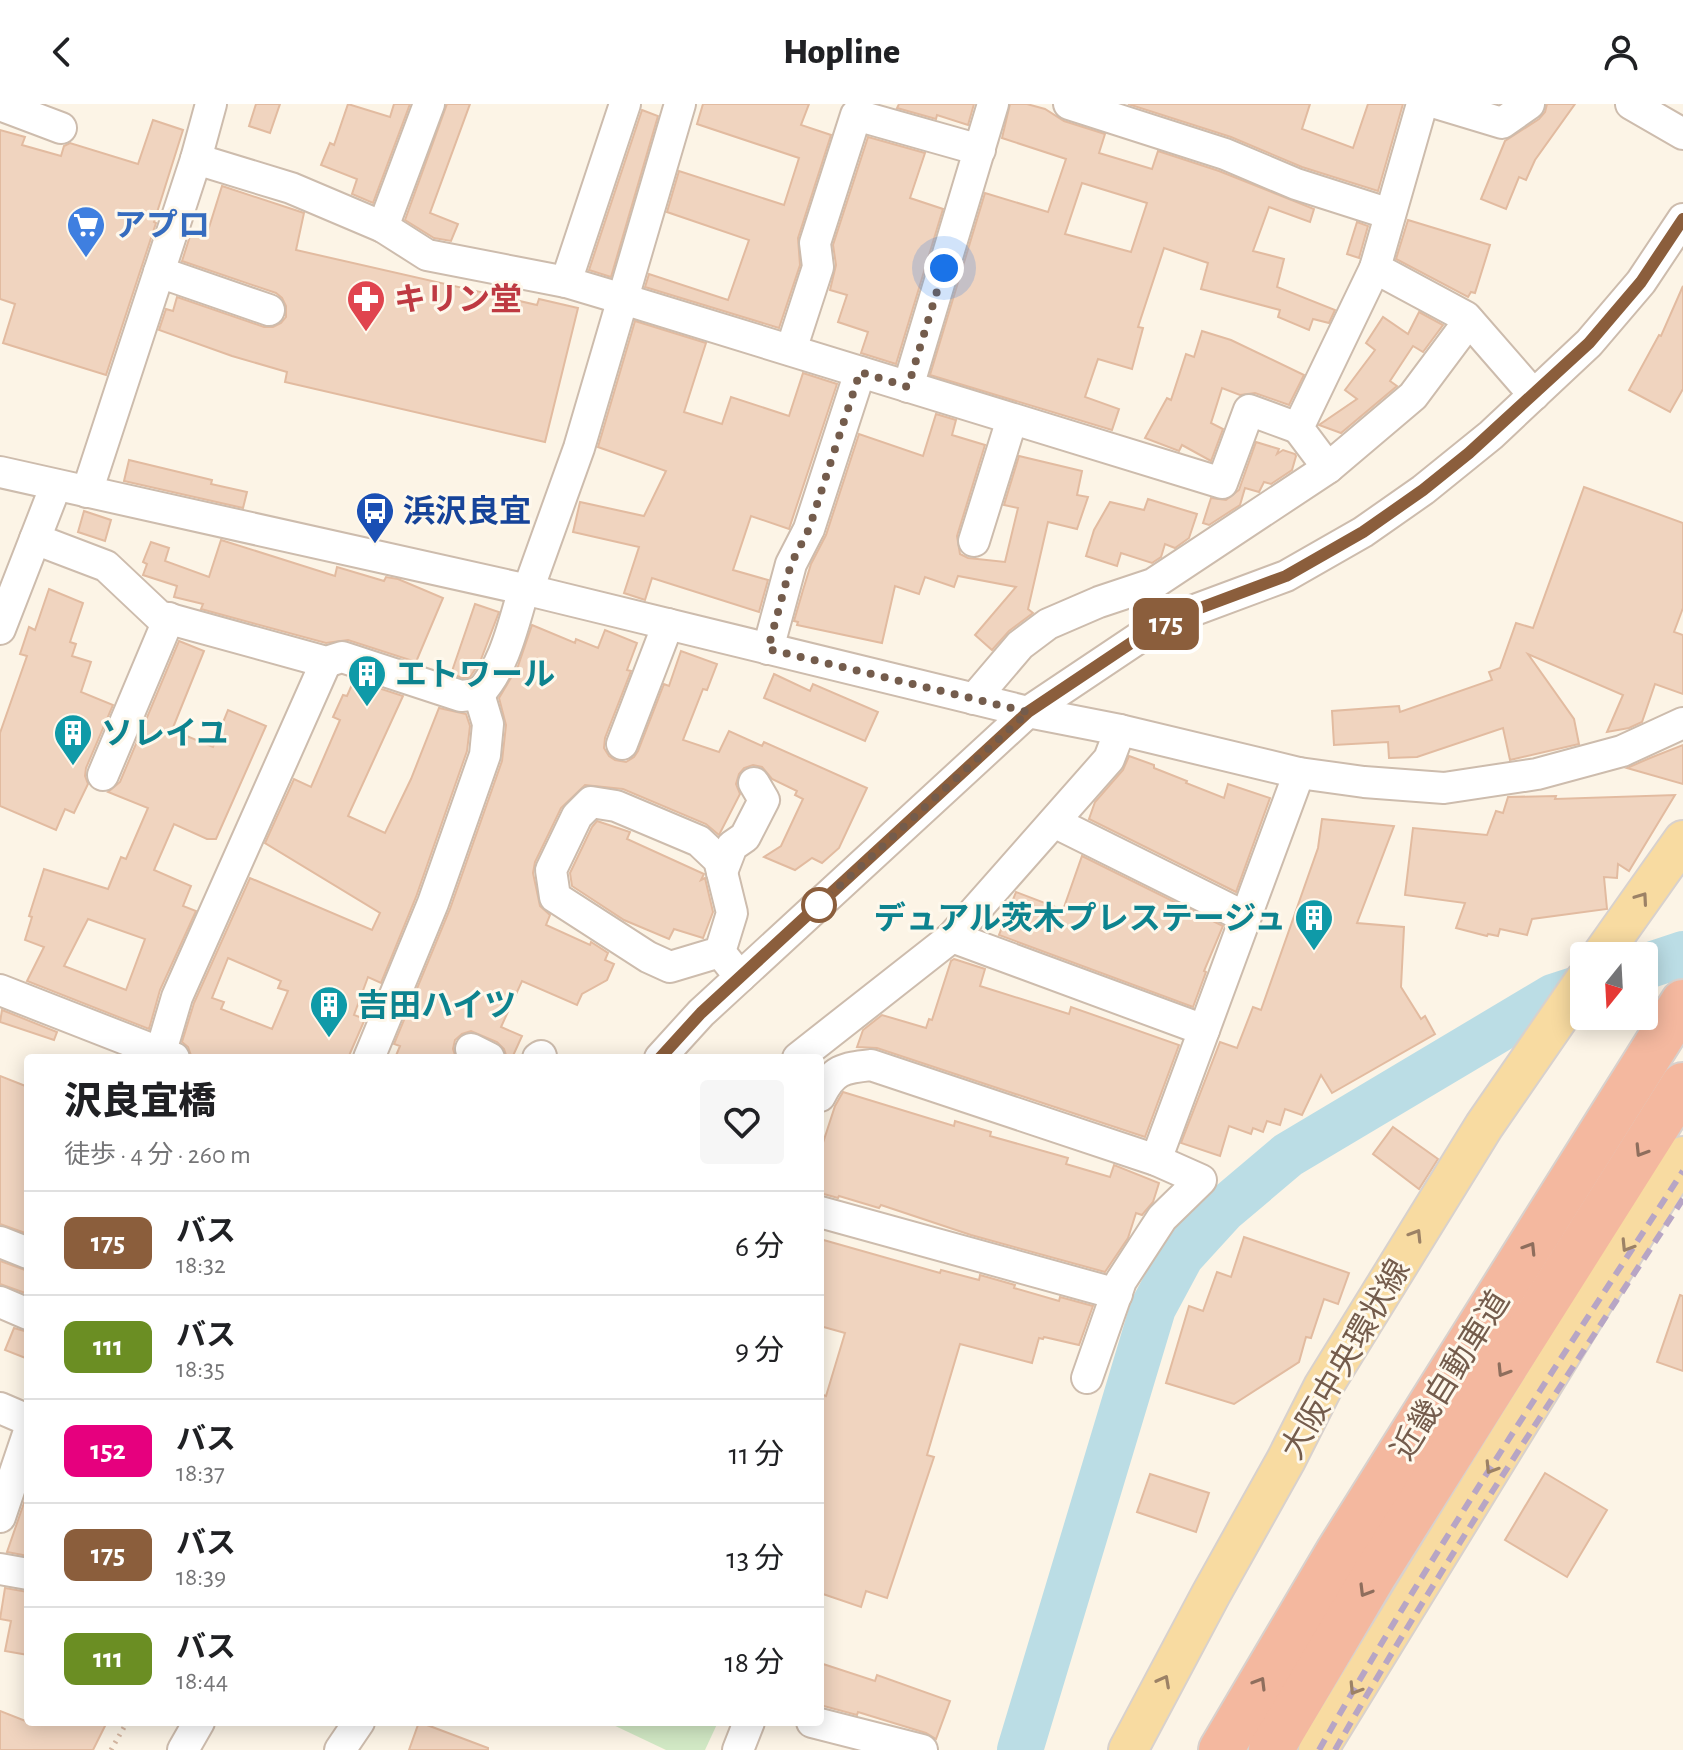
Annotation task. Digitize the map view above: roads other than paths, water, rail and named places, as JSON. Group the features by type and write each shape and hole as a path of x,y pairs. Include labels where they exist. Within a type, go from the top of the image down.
{"highway":[{"name":"近畿自動車道","path":"1221,1750 1338,1552 1683,1002"},
{"name":"近畿自動車道","path":"1271,1750 1373,1577 1683,1085"}],"main road":[{"path":"1611,942 1683,840"},
{"name":"大阪中央環状線","path":"1128,1750 1323,1387 1484,1126 1570,1001"},
{"path":"1318,1750 1683,1156"}],"street":[{"path":"87,492 196,159 211,104"},
{"path":"383,227 429,104"},
{"path":"566,282 625,104"},
{"path":"35,539 106,566 159,616 326,662 342,657 461,696 479,694 490,683 503,657 579,448 680,104"},
{"path":"908,387 993,104"},
{"path":"1069,104 1225,154 1296,184 1390,214"},
{"path":"1298,428 1375,268 1422,104"},
{"path":"1439,104 1502,123 1529,104"},
{"path":"1631,104 1683,134"},
{"path":"0,105 61,128"},
{"path":"791,350 818,267 815,243 856,115 980,150"},
{"path":"196,159 291,188 383,227 427,255 566,282 1222,483 1249,410 1298,428 1328,468"},
{"path":"664,1054 701,1013 1028,712 1143,635 1192,611 1286,576 1363,532 1435,481 1491,435 1589,343 1641,282 1683,219"},
{"path":"1375,268 1466,317 1534,395"},
{"path":"159,272 269,310"},
{"path":"974,699 1020,645 1048,624 1099,602 1153,584 1328,468 1413,396 1469,321"},
{"path":"768,649 791,564 809,529 860,372"},
{"path":"974,541 1012,419"},
{"path":"0,472 526,589 1028,712 1120,730 1299,773 1444,788 1537,774 1622,751 1683,723"},
{"path":"0,629 56,485"},
{"path":"103,775 169,618"},
{"path":"622,744 668,624"},
{"path":"165,1054 177,997 326,662"},
{"path":"371,1054 433,903 485,755 488,724 479,694"},
{"path":"803,1054 952,937 1109,759 1120,730"},
{"path":"1156,1160 1299,773"},
{"path":"722,872 732,846 745,837 764,800 754,783"},
{"path":"591,802 616,806 699,841 719,860 732,913 720,952 670,967 648,957 555,897 551,870 577,816 591,802"},
{"path":"1054,822 1245,917"},
{"path":"952,937 1204,1030"},
{"path":"720,952 740,977"},
{"path":"0,990 160,1054"},
{"path":"824,1087 827,1081 844,1068 871,1065 1156,1160 1201,1180 1162,1218 1121,1281 1087,1378"},
{"path":"824,1213 1117,1294"},
{"path":"0,1242 24,1251"},
{"path":"0,1302 24,1312"},
{"path":"0,1408 24,1418"},
{"path":"0,1517 24,1446"},
{"path":"0,1569 24,1573"},
{"path":"824,1725 922,1750"},
{"path":"183,1750 197,1726"},
{"path":"340,1750 356,1726"},
{"path":"738,1750 747,1726"}],"waterway":[{"path":"1658,962 1683,954"},
{"path":"1020,1750 1153,1308 1181,1256 1223,1210 1288,1155 1553,997 1570,992"}],"railway":[{"path":"1319,1750 1451,1530 1683,1171"},
{"path":"1335,1750 1461,1541 1683,1199"}],"place":[{"name":"アプロ","path":"86,259"},
{"name":"キリン堂","path":"366,333"},
{"name":"浜沢良宜","path":"375,545"},
{"name":"エトワール","path":"367,708"},
{"name":"ソレイユ","path":"73,767"},
{"name":"デュアル茨木プレステージュ","path":"1314,952"},
{"name":"吉田ハイツ","path":"329,1039"}]}
